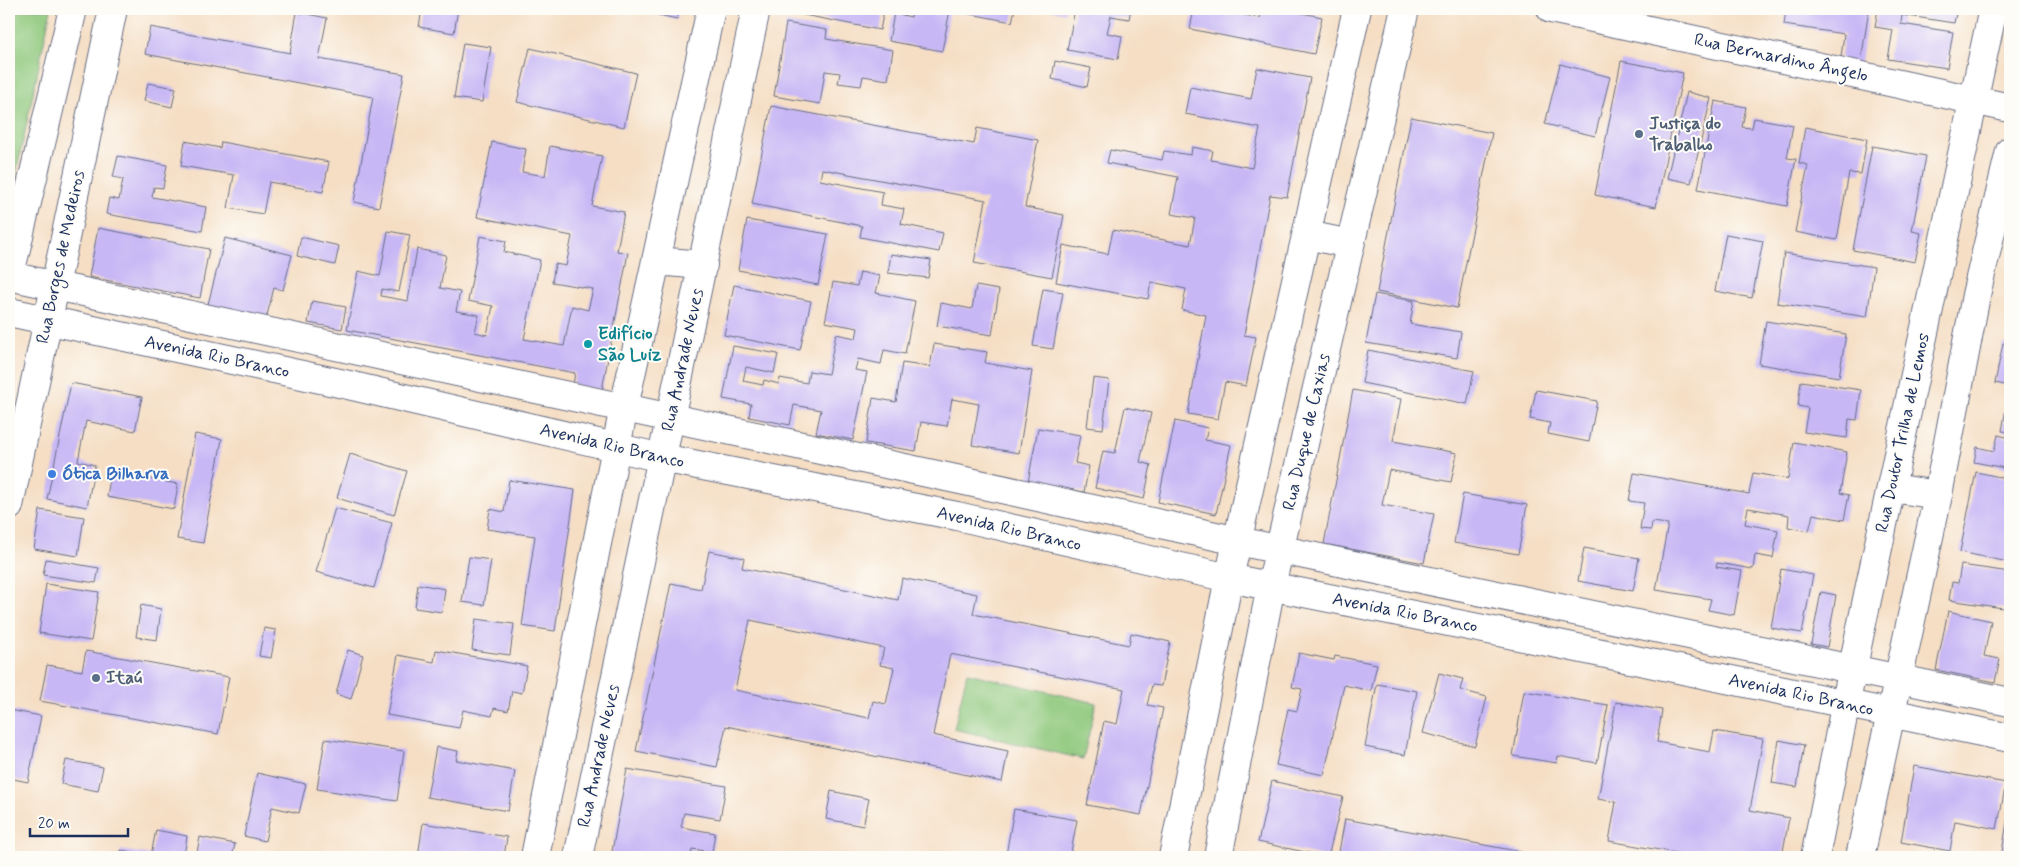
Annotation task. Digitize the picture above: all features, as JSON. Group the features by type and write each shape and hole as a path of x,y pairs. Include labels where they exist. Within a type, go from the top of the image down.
{"street":[{"path":"9,276 73,9"},
{"name":"Rua Borges de Medeiros","path":"9,506 13,460 48,321 113,9"},
{"path":"535,857 624,407 711,9"},
{"name":"Rua Andrade Neves","path":"578,857 756,9"},
{"path":"1173,857 1229,578 1357,9"},
{"name":"Rua Duque de Caxias","path":"1218,857 1270,586 1405,9"},
{"name":"Rua Bernardino Ângelo","path":"1551,9 2010,108"},
{"name":"Rua Doutor Trilha de Lemos","path":"1820,856 1852,669 1993,9"},
{"path":"1860,857 1938,495 1976,295 2010,151"},
{"path":"1307,235 1350,244"},
{"path":"656,261 703,266"},
{"name":"Avenida Rio Branco","path":"9,276 624,407 671,419 1238,541 1572,609 2010,702"},
{"path":"1934,288 1976,295"},
{"name":"Avenida Rio Branco","path":"9,312 344,384 662,458 957,516 1229,578 2010,738"},
{"path":"344,384 350,350"},
{"path":"957,516 965,481"},
{"path":"1892,488 1938,495"},
{"path":"1563,645 1572,609"},
{"path":"1198,736 1239,746"}],"green space":[{"path":"9,9 51,9 9,207"},
{"path":"967,673 1096,703 1083,759 954,729"}],"building":[{"path":"422,9 458,9 454,33 419,27"},
{"path":"631,9 680,9 677,19"},
{"path":"790,9 884,10 880,30 789,12"},
{"path":"913,9 1015,9 1012,22 950,10 942,51 889,41 894,13 911,17"},
{"path":"1049,9 1065,9 1065,13"},
{"path":"1075,9 1131,9 1129,19 1111,16 1107,33 1122,36 1118,59 1067,50"},
{"path":"1194,9 1215,9 1260,18 1262,9 1282,9 1322,17 1314,54 1190,29"},
{"path":"1786,9 1869,9 1860,68 1840,65 1844,34 1784,25"},
{"path":"1878,9 1957,9 1954,23 1902,15 1901,24 1953,32 1947,68 1888,59 1893,30 1875,27"},
{"path":"297,12 327,18 319,59 404,74 379,207 354,202 373,97 145,54 150,27 290,53"},
{"path":"786,23 827,30 826,39 893,50 888,80 863,76 861,86 838,83 840,73 825,71 820,104 774,96"},
{"path":"463,43 491,47 482,102 454,98"},
{"path":"530,48 636,73 624,127 517,102"},
{"path":"1055,61 1091,68 1087,87 1052,79"},
{"name":"Justiça do Trabalho","path":"1621,61 1683,73 1656,207 1595,195"},
{"path":"1560,64 1610,77 1595,136 1545,124"},
{"path":"1257,68 1310,78 1287,197 1270,195 1244,335 1256,337 1246,386 1225,382 1218,419 1188,414 1206,315 1182,310 1186,289 1151,282 1148,299 1056,282 1063,245 1108,254 1113,230 1190,245 1195,218 1171,214 1178,177 1107,163 1110,150 1162,160 1164,151 1191,155 1192,147 1213,151 1211,160 1252,168 1260,128 1185,114 1190,87 1251,99"},
{"path":"148,83 176,88 172,107 144,101"},
{"path":"1687,92 1711,98 1691,183 1667,178"},
{"path":"1715,101 1746,107 1742,127 1752,128 1754,118 1793,125 1787,158 1796,159 1787,206 1698,189"},
{"path":"771,106 974,144 977,128 1038,140 1025,207 1064,215 1052,277 974,263 986,200 822,169 820,180 883,192 881,205 904,209 901,224 943,233 939,252 860,237 862,226 752,204"},
{"path":"1411,117 1492,133 1457,308 1377,292"},
{"path":"1805,127 1867,139 1861,174 1849,173 1837,240 1795,232 1808,165 1799,163"},
{"path":"185,141 220,148 221,142 329,162 323,192 269,182 263,214 228,208 234,175 181,166"},
{"path":"492,142 526,149 522,172 545,176 550,146 602,156 592,206 624,212 617,251 628,253 602,390 573,385 575,373 347,330 358,271 380,276 388,231 410,235 399,292 382,289 381,296 408,301 417,249 446,255 440,288 460,292 456,311 479,315 475,332 487,335 493,306 468,301 480,236 506,241 504,252 540,260 524,339 564,346 572,306 588,310 593,289 552,282 555,264 566,266 572,236 477,217"},
{"path":"1872,146 1926,156 1912,231 1921,233 1915,262 1853,250"},
{"path":"118,156 167,165 163,188 154,187 152,197 206,207 202,231 106,214 109,198 119,200 123,179 113,177"},
{"path":"747,220 828,234 818,285 738,270"},
{"path":"98,228 209,249 200,298 89,277"},
{"path":"1726,234 1763,241 1752,298 1715,291"},
{"path":"301,237 339,246 335,265 297,256"},
{"path":"225,238 292,255 283,290 274,288 264,327 206,312"},
{"path":"1784,253 1874,267 1867,317 1777,303"},
{"path":"891,254 931,260 928,278 888,273"},
{"path":"860,272 880,276 876,293 915,301 905,354 884,350 881,364 858,359 855,370 867,372 853,440 816,433 821,410 794,405 790,425 749,417 751,404 723,399 733,346 778,354 774,373 746,367 743,381 763,385 764,380 779,384 780,378 807,383 809,371 828,374 836,334 856,338 858,328 825,322 833,282 857,286"},
{"path":"734,285 811,301 800,350 724,335"},
{"path":"976,286 999,290 992,335 937,326 941,303 972,309"},
{"path":"1043,289 1063,292 1053,349 1033,346"},
{"path":"1375,294 1414,301 1410,324 1461,332 1457,358 1366,343"},
{"path":"312,301 346,307 342,329 308,323"},
{"path":"1766,321 1846,334 1839,377 1759,364"},
{"path":"2003,343 2010,344 2010,386 1995,383"},
{"path":"934,344 987,352 985,363 1032,371 1019,453 972,445 979,404 952,399 947,426 921,422 916,451 866,443 873,398 896,402 902,363 930,367"},
{"path":"1368,350 1474,371 1467,404 1362,383"},
{"path":"1093,378 1109,380 1103,429 1087,427"},
{"path":"1801,381 1861,390 1857,420 1849,419 1847,438 1804,432 1808,408 1798,406"},
{"path":"71,383 142,397 135,431 86,421 78,461 95,465 87,507 47,499"},
{"path":"1353,390 1401,399 1393,441 1457,453 1451,482 1389,470 1382,505 1434,514 1424,563 1324,544"},
{"path":"1536,390 1597,401 1589,442 1548,434 1550,423 1530,419"},
{"path":"2010,391 2010,432 2002,431"},
{"path":"1125,407 1151,413 1140,462 1151,465 1144,499 1095,488 1103,451 1115,453"},
{"path":"1175,421 1208,428 1205,440 1231,445 1216,514 1158,502"},
{"path":"1038,428 1080,435 1075,463 1089,466 1084,492 1028,482"},
{"path":"195,434 222,439 203,543 177,539"},
{"path":"1998,435 2010,438 2010,469 1974,462 1977,447 1994,451"},
{"path":"1794,442 1847,452 1840,493 1849,495 1844,520 1813,514 1809,531 1788,527 1789,515 1748,508 1745,524 1778,530 1773,558 1755,555 1753,569 1717,563 1716,567 1742,571 1734,615 1708,610 1711,599 1656,590 1668,524 1652,522 1651,530 1640,529 1644,503 1629,501 1634,473 1749,494 1753,473 1788,479"},
{"path":"350,454 407,471 394,515 337,498"},
{"path":"111,472 178,484 174,509 107,497"},
{"path":"1976,472 2010,479 2010,550 2008,562 1960,552"},
{"path":"509,480 575,490 555,631 522,626 535,536 487,529 490,509 504,512"},
{"path":"1463,494 1527,505 1518,554 1454,543"},
{"path":"335,508 392,523 374,588 316,572"},
{"path":"40,510 84,517 78,556 34,549"},
{"path":"1584,548 1639,558 1633,591 1578,581"},
{"path":"709,551 744,558 742,568 898,600 902,578 977,594 973,614 1129,645 1131,633 1170,642 1161,686 1152,685 1147,705 1163,708 1141,815 1087,805 1104,721 1117,724 1124,689 950,654 933,735 1008,751 1002,782 726,726 717,767 636,751 671,583 701,589","holes":["750,620 884,648 880,665 894,668 886,704 873,701 869,718 735,690"]},
{"path":"469,557 491,560 484,605 462,602"},
{"path":"46,559 99,568 96,583 43,575"},
{"path":"1961,565 2010,572 2010,609 1949,600 1952,582 1958,583"},
{"path":"1781,569 1813,575 1802,633 1771,628"},
{"path":"46,584 99,592 91,641 39,633"},
{"path":"418,584 445,589 442,612 415,608"},
{"path":"1821,592 1836,595 1827,647 1811,644"},
{"path":"141,605 161,609 157,640 136,637"},
{"path":"1948,611 1991,621 1984,656 2000,659 1995,682 1936,670"},
{"path":"476,619 514,624 510,655 472,650"},
{"path":"264,628 276,630 271,658 259,656"},
{"path":"348,650 363,655 351,699 336,694"},
{"path":"436,650 527,666 522,693 512,691 508,711 494,708 492,716 463,710 459,728 387,715 398,655 434,662"},
{"path":"86,651 229,677 218,734 40,701 47,665 82,671"},
{"path":"1299,653 1334,660 1335,656 1377,664 1371,691 1344,685 1324,775 1276,765 1288,709 1297,711 1302,689 1292,687"},
{"path":"1439,673 1463,679 1460,690 1487,697 1475,746 1423,733"},
{"path":"1377,684 1417,691 1405,755 1365,747"},
{"path":"1524,691 1608,705 1597,763 1558,756 1557,763 1513,756"},
{"path":"1616,702 1662,710 1657,742 1710,752 1714,731 1763,739 1750,810 1789,818 1782,857 1699,857 1609,841 1616,802 1598,799"},
{"path":"9,710 41,716 28,782 9,778"},
{"path":"325,739 404,751 397,801 317,789"},
{"path":"1779,740 1804,745 1797,787 1772,783"},
{"path":"436,747 458,751 456,760 515,771 508,811 427,797"},
{"path":"66,760 103,767 98,791 61,784"},
{"path":"1914,766 2006,783 1997,829 1955,821 1950,851 1901,842"},
{"path":"627,769 726,786 720,819 684,813 681,827 715,833 712,852 692,849 691,857 611,857"},
{"path":"257,773 306,784 299,813 272,807 265,841 244,836"},
{"path":"1272,781 1343,797 1328,857 1258,842"},
{"path":"831,791 869,799 863,826 826,819"},
{"path":"1014,809 1077,820 1070,857 1020,857 1006,855"},
{"path":"2009,811 2010,857 2001,857"},
{"path":"1345,819 1522,852 1521,857 1338,857"},
{"path":"423,823 507,837 504,857 418,857"},
{"path":"156,830 187,836 184,857 120,857 121,850 151,855"},
{"path":"200,837 235,844 232,857 196,857"},
{"path":"304,853 323,856 323,857 303,857"}],"place":[{"name":"Justiça do Trabalho","path":"1639,134"},
{"name":"Edifício São Luiz","path":"588,344"},
{"name":"Ótica Bilharva","path":"52,474"},
{"name":"Itaú","path":"96,678"}]}
